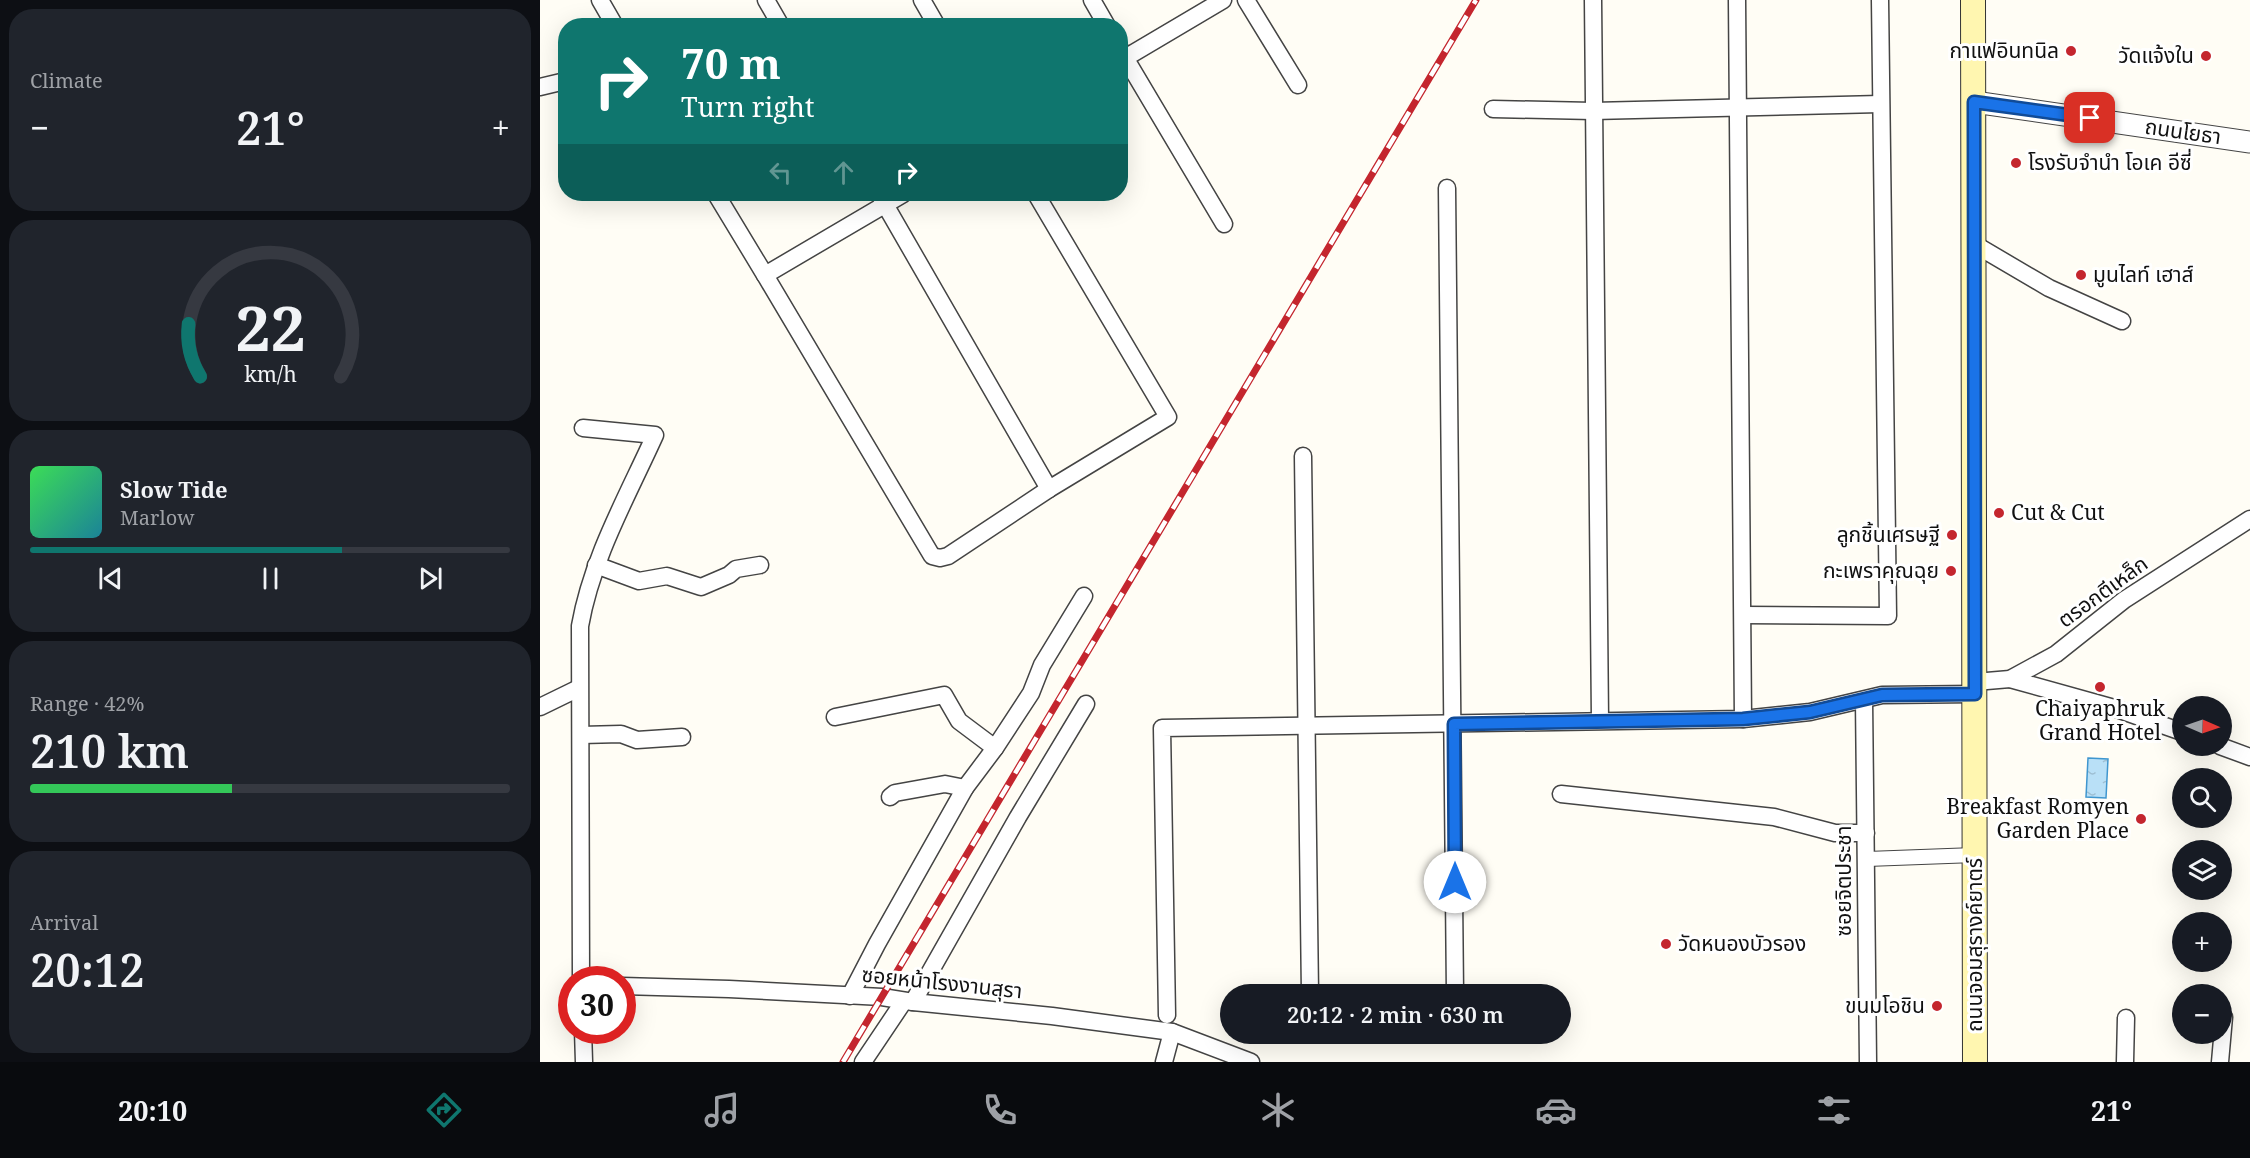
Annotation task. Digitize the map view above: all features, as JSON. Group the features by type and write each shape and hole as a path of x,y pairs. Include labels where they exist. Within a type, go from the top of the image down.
{"main road":[{"name":"ถนนจอมสุรางค์ยาตร์","path":"1973,0 1975,1062"}],"street":[{"path":"600,0 610,18"},
{"path":"766,0 776,18"},
{"path":"922,0 932,18"},
{"path":"1092,0 1102,18"},
{"path":"1128,53 1223,0"},
{"path":"1246,0 1298,85"},
{"path":"1593,0 1600,720"},
{"path":"1737,0 1744,615 1743,719"},
{"path":"1744,615 1888,616 1880,0"},
{"path":"1128,66 1224,225"},
{"path":"540,87 558,83"},
{"name":"ถนนโยธา","path":"1974,102 2250,142"},
{"path":"1493,109 1593,111 1880,104"},
{"path":"1447,188 1455,984"},
{"path":"720,201 932,556 940,558 948,556 1049,489 1168,417 1040,201"},
{"path":"765,275 879,201"},
{"path":"883,201 1049,489"},
{"path":"1974,244 2049,288 2122,321"},
{"path":"581,966 580,626 596,565 655,435 584,428"},
{"path":"1303,456 1310,984"},
{"name":"ตรอกตีเหล็ก","path":"1167,1015 1162,728 1743,719 1810,712 1882,695 1975,688 2010,679 2056,654 2124,600 2250,519"},
{"path":"596,565 639,581 667,576 700,587 719,580 736,569 760,565"},
{"path":"850,996 882,934 965,788 1026,702 1042,665 1083,596"},
{"path":"2010,679 2114,708 2172,728"},
{"path":"540,707 579,688"},
{"path":"835,717 944,695 958,721 995,748"},
{"name":"ซอยจิตประชา","path":"1864,700 1868,1062"},
{"path":"863,1062 908,1001 1086,704"},
{"path":"581,735 621,735 637,740 682,737"},
{"path":"2232,750 2250,757"},
{"path":"890,797 896,793 945,784 965,788"},
{"path":"1561,794 1774,817 1835,833 1866,834"},
{"path":"1867,859 1975,855"},
{"name":"ซอยหน้าโรงงานสุรา","path":"636,986 850,996 1052,1016 1172,1032 1251,1062"},
{"path":"2125,1062 2126,1018"},
{"path":"1164,1062 1172,1032"},
{"path":"583,1044 584,1062"},
{"path":"2220,1062 2222,1044"}],"water":[{"path":"2088,758 2108,759 2106,798 2086,797"}],"railway":[{"path":"843,1062 1476,0"}],"place":[{"name":"กาแฟอินทนิล","path":"2071,51"},
{"name":"วัดแจ้งใน","path":"2206,56"},
{"name":"โรงรับจำนำ โอเค อีซี่","path":"2016,163"},
{"name":"มูนไลท์ เฮาส์","path":"2081,275"},
{"name":"Cut & Cut","path":"1999,513"},
{"name":"ลูกชิ้นเศรษฐี","path":"1952,535"},
{"name":"กะเพราคุณฉุย","path":"1951,571"},
{"name":"Chaiyaphruk Grand Hotel","path":"2100,687"},
{"name":"Breakfast Romyen Garden Place","path":"2141,819"},
{"name":"วัดหนองบัวรอง","path":"1666,944"},
{"name":"ขนมโอชิน","path":"1937,1006"}],"route":[{"path":"1455,882 1454,724 1743,719 1810,712 1882,695 1975,694 1974,102 2090,118"}]}
